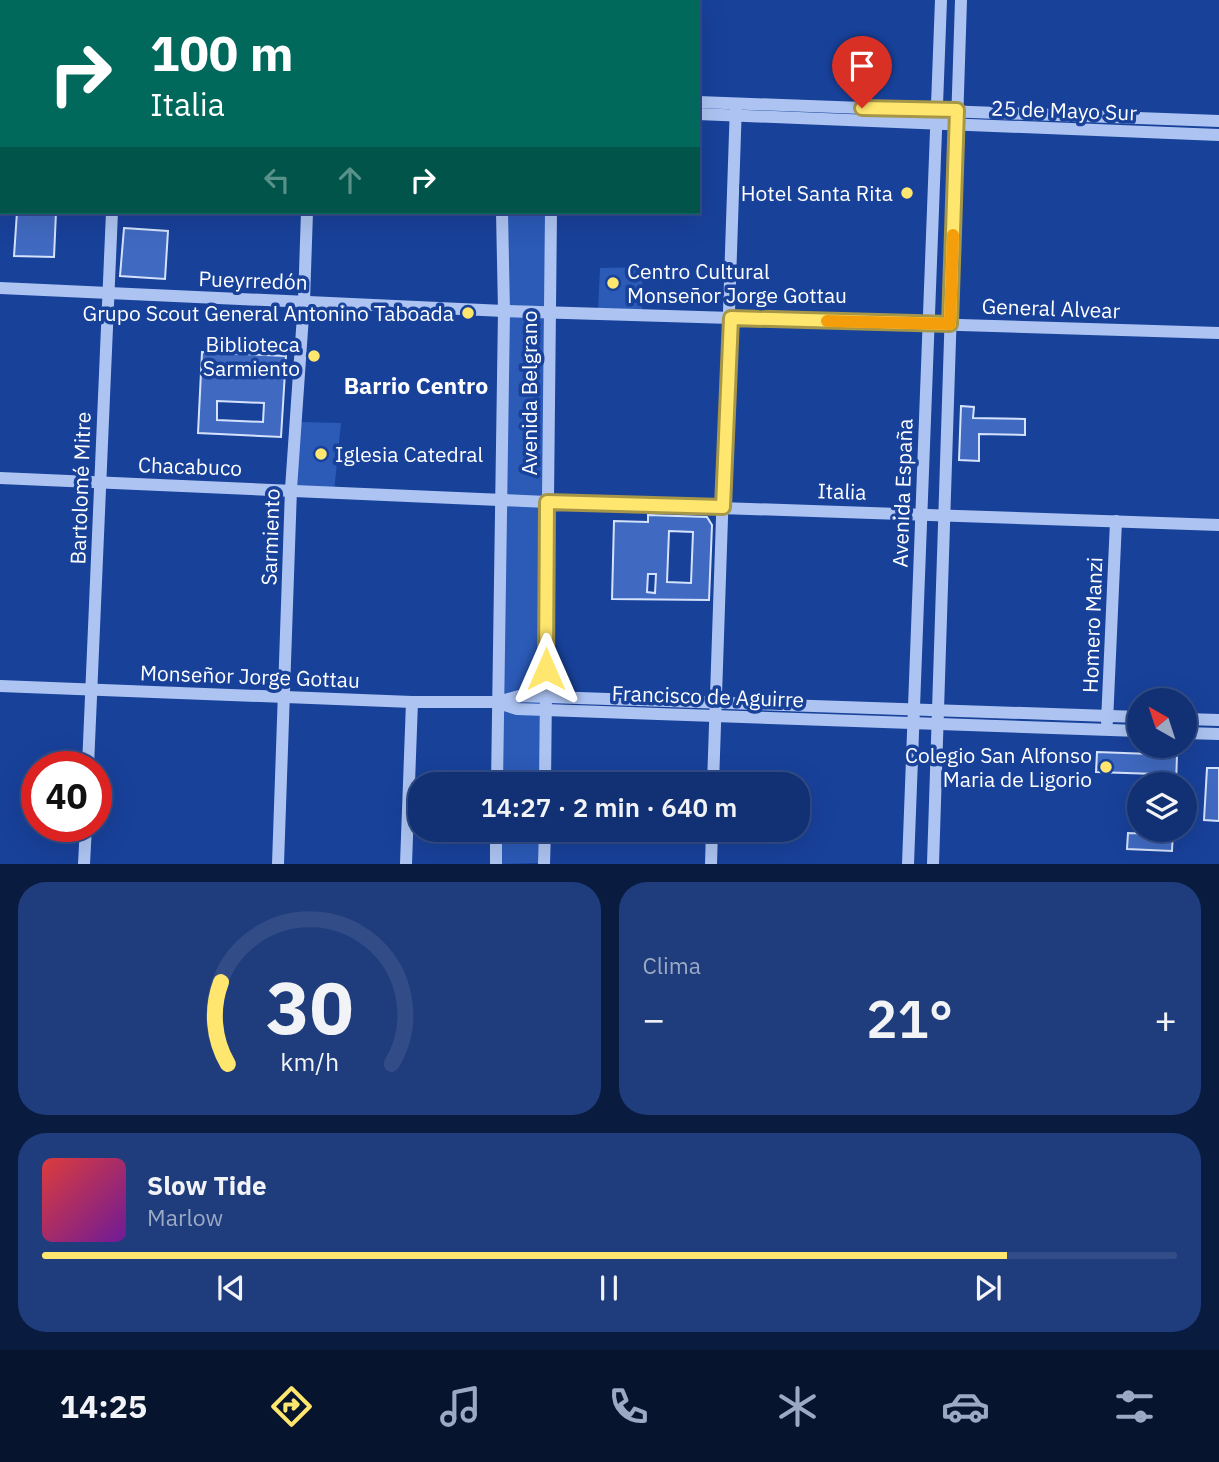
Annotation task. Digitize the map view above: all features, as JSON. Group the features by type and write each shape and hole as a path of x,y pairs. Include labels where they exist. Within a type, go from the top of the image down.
{"street":[{"path":"941,6 961,6"},
{"name":"Avenida España","path":"908,863 941,6"},
{"name":"Avenida España","path":"933,863 961,6"},
{"name":"25 de Mayo Sur","path":"700,102 736,110"},
{"path":"713,772 731,318 736,110"},
{"name":"25 de Mayo Sur","path":"700,114 736,110 936,117 957,125 1219,135"},
{"name":"25 de Mayo Sur","path":"936,117 957,110 1219,121"},
{"name":"Bartolomé Mitre","path":"89,751 111,214"},
{"name":"Sarmiento","path":"278,863 291,489 304,302 307,214"},
{"name":"Avenida Belgrano","path":"497,772 504,311 502,214"},
{"name":"Avenida Belgrano","path":"545,772 551,214"},
{"name":"Pueyrredón","path":"0,288 504,311"},
{"name":"General Alvear","path":"504,311 1219,333"},
{"name":"Chacabuco","path":"0,478 547,502"},
{"name":"Italia","path":"547,502 1219,525"},
{"name":"Homero Manzi","path":"1107,723 1116,521"},
{"name":"Monseñor Jorge Gottau","path":"0,686 412,702 498,702"},
{"path":"406,863 412,702"},
{"name":"Francisco de Aguirre","path":"498,702 517,709 546,704 913,715 1107,723 1127,728"},
{"name":"Francisco de Aguirre","path":"1107,723 1127,719"},
{"path":"1197,719 1219,720"},
{"path":"1197,733 1219,734"},
{"path":"84,863 85,842"},
{"path":"496,842 496,863"},
{"path":"544,863 545,842"},
{"path":"711,863 712,842"}],"shaded area":[{"path":"508,214 549,214 541,772 500,772"},
{"path":"643,267 642,313 598,312 600,268"},
{"path":"300,422 341,423 334,492 296,491"},
{"path":"500,842 541,842 540,863 499,864"}],"building":[{"path":"17,214 56,214 54,257 14,256"},
{"path":"124,228 168,231 165,279 120,276"},
{"path":"202,352 286,356 281,437 198,433","holes":["217,401 264,403 263,422 217,420"]},
{"path":"961,406 974,407 973,418 1025,419 1025,435 979,434 979,461 959,460"},
{"path":"648,515 707,517 712,525 709,600 612,599 614,521 648,522","holes":["669,531 693,532 691,583 667,582","648,574 656,574 655,593 647,592"]},
{"path":"1097,752 1127,753 1127,758 1177,758 1176,772 1096,772"},
{"path":"1207,768 1219,768 1219,821 1204,820"},
{"path":"1127,842 1172,842 1172,851 1127,849"}],"slow traffic":[{"path":"827,321 950,324 953,235"}],"place":[{"name":"Hotel Santa Rita","path":"907,193"},
{"name":"Centro Cultural Monseñor Jorge Gottau","path":"613,283"},
{"name":"Grupo Scout General Antonino Taboada","path":"468,313"},
{"name":"Biblioteca Sarmiento","path":"314,356"},
{"name":"Iglesia Catedral","path":"321,454"},
{"name":"Colegio San Alfonso Maria de Ligorio","path":"1106,767"}],"district":[{"name":"Barrio Centro","path":"416,385"}],"route":[{"path":"546,669 547,502 723,507 731,318 950,324 957,110 862,108"}]}
